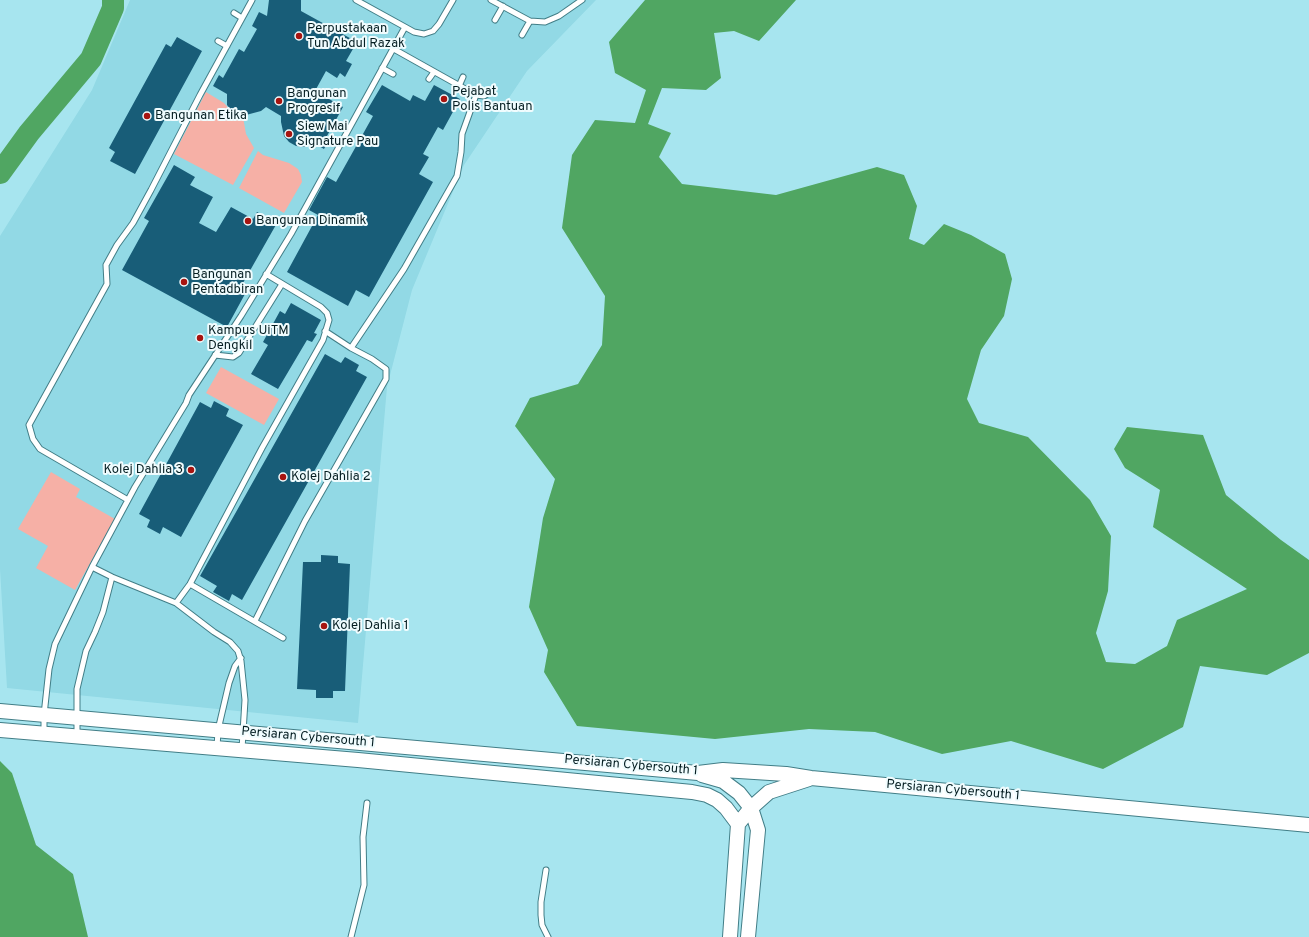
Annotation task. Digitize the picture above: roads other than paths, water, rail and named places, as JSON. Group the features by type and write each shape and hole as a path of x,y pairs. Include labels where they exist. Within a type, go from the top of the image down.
{"street":[{"name":"Persiaran Cybersouth 1","path":"5,712 698,773 723,770 786,774 811,778 1309,825"},
{"name":"Persiaran Cybersouth 1","path":"4,730 358,760 692,792 707,795 717,800 726,808 738,824"},
{"path":"698,773 723,781 739,792 751,808 758,830 748,937"},
{"path":"730,937 738,824 751,808 769,792 811,778"}],"lane":[{"path":"128,500 40,449 33,439 29,425 107,284 106,265 151,190 200,95 252,0"},
{"path":"356,0 414,32 424,34 433,31 439,24 453,0"},
{"path":"491,0 530,21 545,22 558,16 582,0"},
{"path":"495,20 503,6"},
{"path":"234,13 242,18"},
{"path":"522,35 530,21"},
{"path":"44,734 44,715 49,669 55,644 92,567 128,500 186,403 189,395 241,316 292,234 392,48 405,27"},
{"path":"218,41 227,46"},
{"path":"392,48 476,96 484,96 490,92"},
{"path":"382,68 393,74"},
{"path":"429,79 434,72"},
{"path":"459,86 463,77"},
{"path":"351,348 404,269 456,176 461,152 462,134 476,96"},
{"path":"176,603 190,584 262,448 324,340 325,331 330,320 327,313 321,307 266,274"},
{"path":"216,355 233,357 239,353 282,284"},
{"path":"255,621 306,521 386,379 386,370 372,359 351,348 325,331"},
{"path":"92,567 112,577 176,603 214,632 230,642 238,651 241,658 245,700 242,750"},
{"path":"77,737 77,689 86,651 103,612 112,577"},
{"path":"190,584 283,638"},
{"path":"217,749 218,730 229,683 235,666 241,658"},
{"path":"351,937 364,885 363,837 367,803"},
{"path":"546,870 541,902 541,915 542,925 548,937"}],"waterway":[{"path":"0,173 29,133 91,59 113,8 113,0"}],"place":[{"name":"Perpustakaan Tun Abdul Razak","path":"299,36"},
{"name":"Pejabat Polis Bantuan","path":"444,99"},
{"name":"Bangunan Progresif","path":"279,101"},
{"name":"Bangunan Etika","path":"147,116"},
{"name":"Siew Mai Signature Pau","path":"289,134"},
{"name":"Bangunan Dinamik","path":"248,221"},
{"name":"Bangunan Pentadbiran","path":"184,282"},
{"name":"Kampus UiTM Dengkil","path":"200,338"},
{"name":"Kolej Dahlia 3","path":"191,470"},
{"name":"Kolej Dahlia 2","path":"283,477"},
{"name":"Kolej Dahlia 1","path":"324,626"}]}
